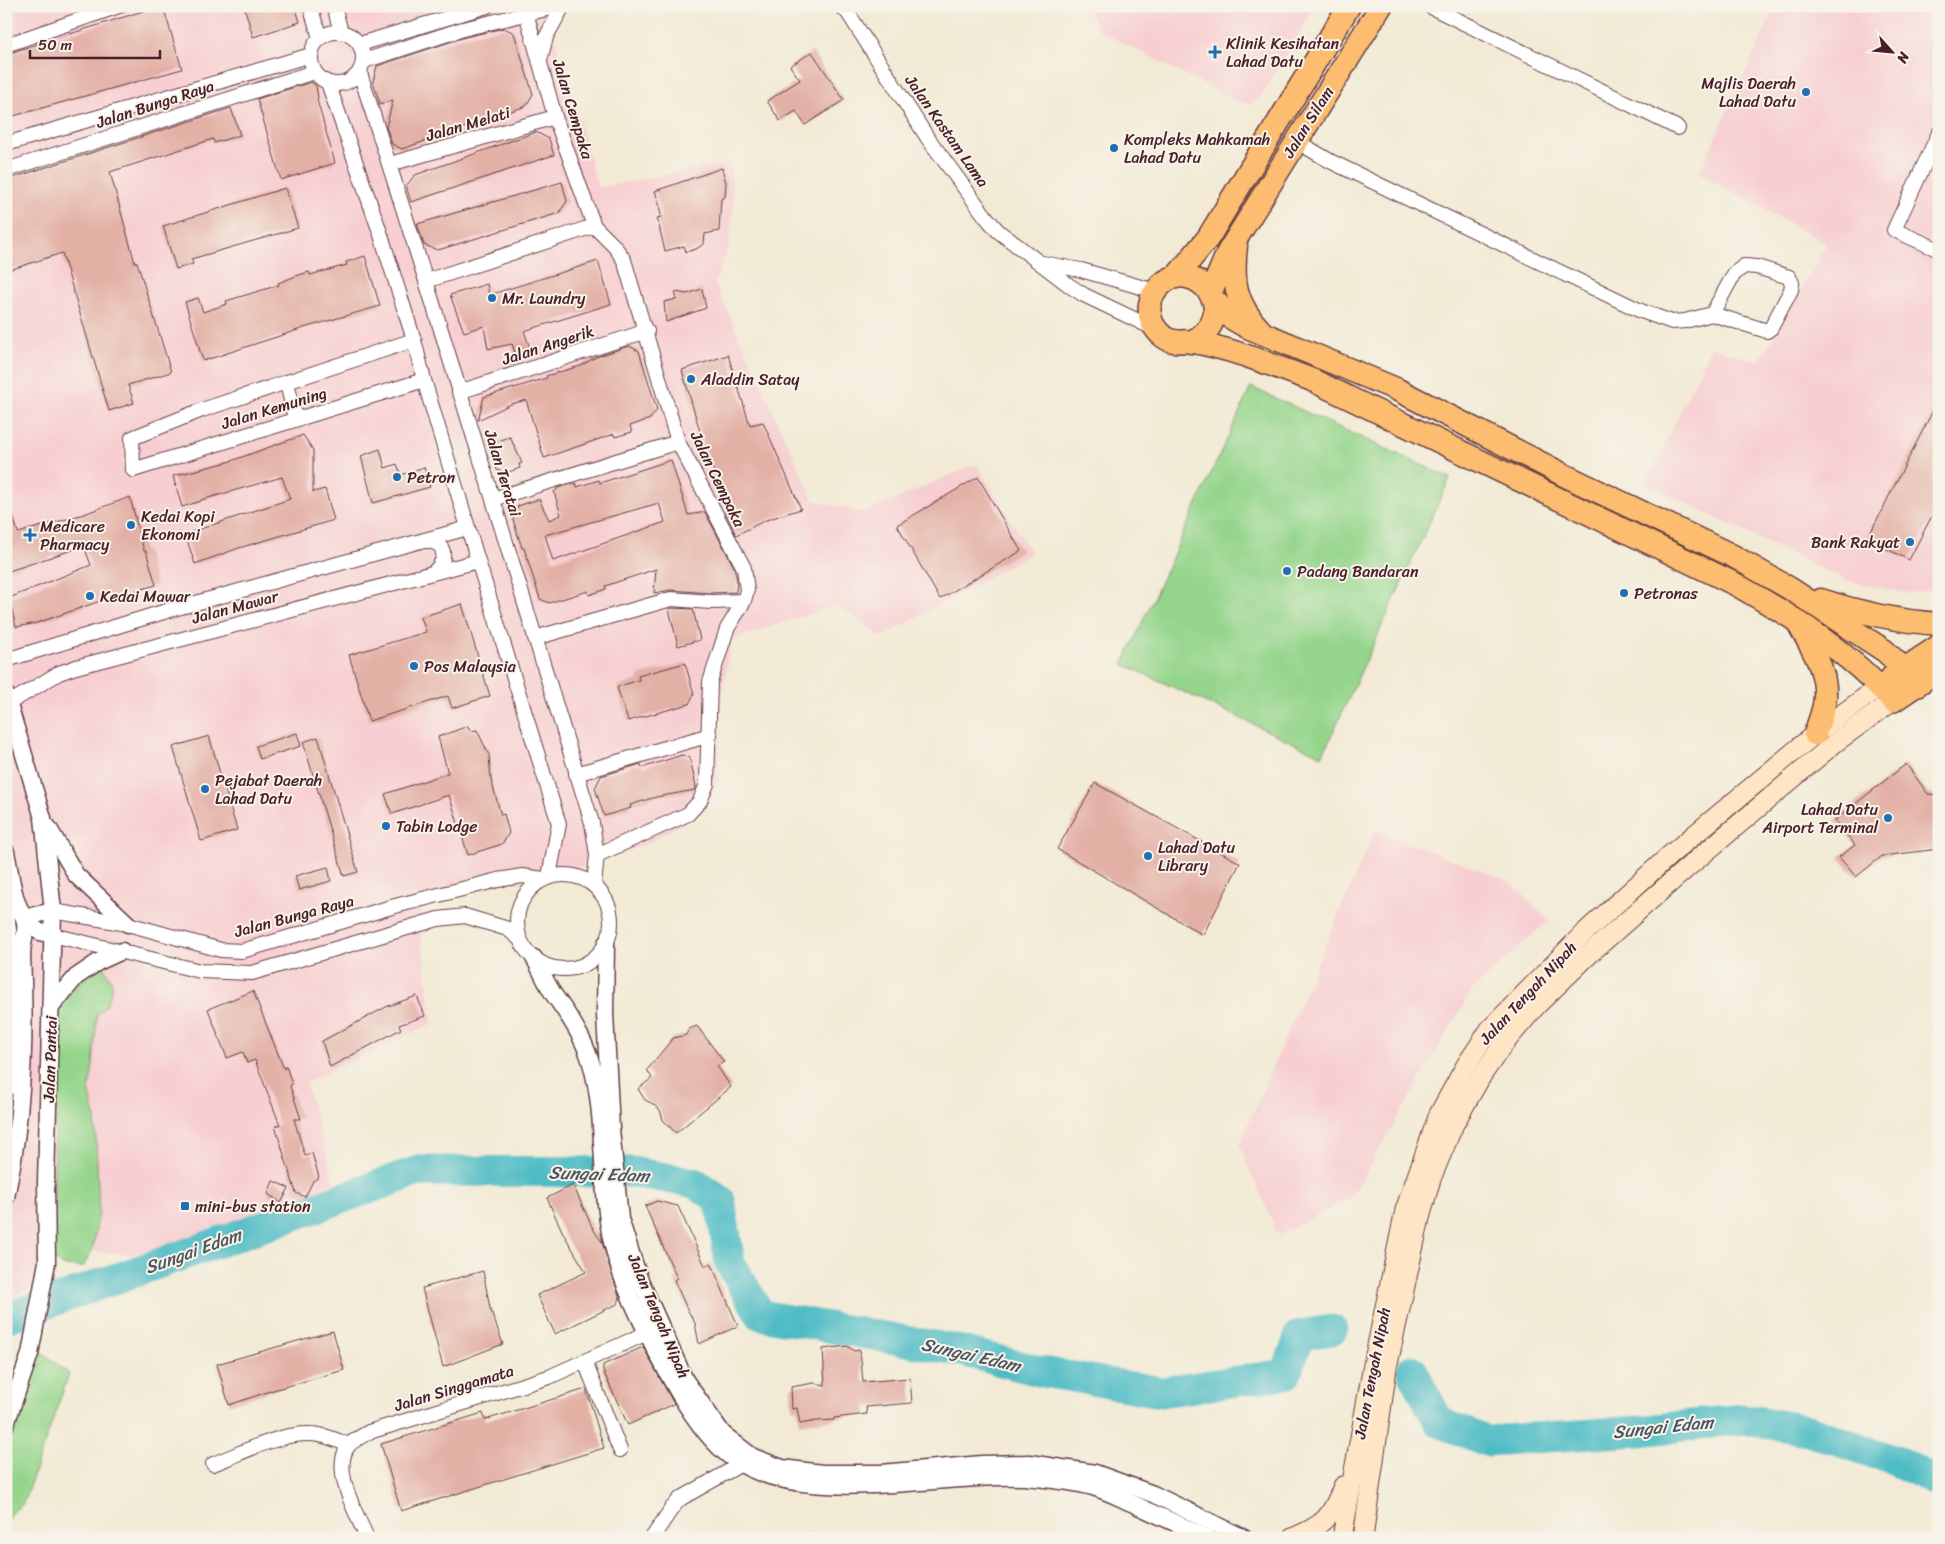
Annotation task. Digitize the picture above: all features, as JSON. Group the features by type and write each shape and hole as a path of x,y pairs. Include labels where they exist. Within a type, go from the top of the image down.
{"highway":[{"name":"Jalan Silam","path":"1176,277 1208,238 1349,6"},
{"name":"Jalan Silam","path":"1212,296 1228,252 1381,6"},
{"path":"1241,231 1236,246 1234,284 1242,306 1265,335"},
{"path":"1910,677 1885,651 1789,588 1710,545 1564,475 1396,389 1265,335 1231,318 1204,284 1195,279 1176,277 1164,282 1155,291 1150,302 1150,316 1155,328 1165,338 1178,343 1191,342 1244,355 1312,380 1735,584 1796,620 1835,647 1886,694 1910,677 1939,646"},
{"path":"1191,342 1203,336 1211,325 1215,313 1212,296"},
{"path":"1789,588 1856,612 1888,619 1939,624"},
{"path":"1796,620 1817,656 1825,687 1824,704 1815,734"},
{"path":"1910,677 1939,670"}],"main road":[{"name":"Jalan Tengah Nipah","path":"1342,1538 1356,1453 1405,1210 1440,1114 1466,1065 1490,1029 1583,934 1670,855 1815,734 1886,694"},
{"name":"Jalan Tengah Nipah","path":"1363,1538 1388,1368 1420,1218 1431,1179 1454,1124 1482,1075 1502,1046 1537,1005 1603,942 1688,866 1836,742 1886,694"},
{"path":"1292,1538 1314,1529 1334,1509 1356,1453"}],"street":[{"path":"6,45 119,6"},
{"path":"310,6 320,38"},
{"path":"334,6 341,32"},
{"path":"360,44 487,6"},
{"path":"362,67 463,29 559,6"},
{"path":"540,62 546,37 563,6"},
{"name":"Jalan Kastam Lama","path":"841,6 848,13 927,137 998,231 1084,295 1155,328"},
{"path":"1429,6 1678,128"},
{"name":"Jalan Cempaka","path":"526,13 555,116 594,226 615,247 624,260 647,331 678,442 744,568 747,590 744,601 727,629 710,682 710,735 707,784 700,801 688,814 598,855"},
{"path":"341,32 348,34 360,44 363,52 362,67 354,80 346,84 328,84 314,72 311,55 320,38 327,34 341,32"},
{"name":"Jalan Bunga Raya","path":"6,144 311,55"},
{"name":"Jalan Teratai","path":"362,67 459,392 592,824 598,855 594,885"},
{"name":"Jalan Bunga Raya","path":"6,170 314,72"},
{"path":"328,84 380,232 414,340 468,528 559,824 546,877"},
{"name":"Jalan Melati","path":"390,164 555,116"},
{"path":"1939,133 1894,230 1939,250"},
{"path":"1296,141 1330,161 1641,311 1672,322 1685,321 1712,314 1766,331 1771,328 1791,290 1792,283 1788,277 1757,266 1744,266 1734,274 1712,314"},
{"path":"426,281 594,226"},
{"path":"1039,262 1081,270 1155,291"},
{"name":"Jalan Angerik","path":"459,392 647,331"},
{"path":"295,419 287,382 414,340"},
{"name":"Jalan Kemuning","path":"287,382 202,410 132,438 133,470 424,380"},
{"path":"493,500 678,442"},
{"name":"Jalan Mawar","path":"6,660 170,610 468,528"},
{"path":"420,541 431,541 441,547 443,551 444,558 434,572"},
{"name":"Jalan Mawar","path":"8,699 59,673 76,667 478,561"},
{"path":"535,638 671,599 711,602 744,601"},
{"name":"Jalan Pantai","path":"6,1424 30,1354 47,1262 46,1183 53,935 53,911 43,818 8,699"},
{"path":"576,774 710,735"},
{"path":"43,818 76,875 128,924"},
{"path":"6,852 15,898 25,922 22,946 24,992 19,1106 14,1161 6,1197"},
{"path":"25,922 40,932 200,971 252,973 438,919 465,916 508,929 520,939 534,958 547,965 558,968 570,968 581,966 591,960 600,953 606,943 611,923 607,902 594,885 581,878 566,874 546,877 527,893 522,902 518,922 520,939"},
{"name":"Jalan Bunga Raya","path":"53,911 128,924 221,950 242,951 395,906 498,880 522,876 546,877"},
{"path":"6,911 11,958 6,1158"},
{"path":"25,922 35,915 53,911"},
{"name":"Jalan Tengah Nipah","path":"606,943 606,1128 612,1204 620,1219 654,1330 685,1380 723,1434 748,1460 772,1477 842,1486 925,1482 974,1477 1023,1477 1053,1480 1094,1487 1208,1538"},
{"path":"52,1006 76,977 98,962 122,951"},
{"name":"Jalan Tengah Nipah","path":"534,958 553,994 565,1008 580,1036 591,1063 606,1128"},
{"name":"Jalan Singgamata","path":"349,1445 369,1432 549,1377 654,1330"},
{"path":"586,1362 620,1450"},
{"path":"213,1464 286,1437 305,1434 323,1436 349,1445 342,1458 343,1475 347,1492 367,1538"},
{"path":"652,1538 680,1499 748,1460"},
{"name":"Jalan Tengah Nipah","path":"748,1460 782,1468 822,1473 881,1472 1020,1463 1095,1473 1153,1494 1244,1538"}],"shaded area":[{"path":"6,6 546,6 598,188 730,162 734,205 729,246 715,283 813,500 864,513 976,464 1031,553 882,637 836,605 732,640 721,697 718,779 704,809 649,843 579,868 421,899 422,942 432,1023 306,1083 336,1188 281,1213 131,1255 92,1251 99,1213 95,1117 89,1089 93,1066 97,1014 113,985 103,965 53,1258 52,1282 6,1297"},
{"name":"Klinik Kesihatan Lahad Datu","path":"1089,6 1316,6 1259,100 1249,105 1234,100 1100,31 1089,12"},
{"path":"1776,6 1939,6 1939,589 1906,593 1845,580 1646,484 1711,347 1759,362 1827,244 1699,173"},
{"path":"1375,830 1509,881 1549,920 1472,990 1351,1198 1278,1235 1239,1145"}],"green space":[{"name":"Padang Bandaran","path":"1251,387 1450,478 1322,756 1123,664"},
{"path":"103,965 113,985 106,1006 97,1014 93,1066 89,1089 95,1117 99,1213 92,1251 83,1267 61,1266 53,1258 57,1008 81,981"},
{"path":"39,1349 69,1374 23,1504 13,1511 6,1525 6,1425"}],"building":[{"path":"163,6 182,69 6,118 6,54"},
{"path":"244,6 295,6 300,22 253,37"},
{"path":"504,28 514,33 533,94 526,106 402,149 392,144 386,127 393,100 380,104 373,81 377,66 465,37"},
{"path":"812,52 844,100 805,125 796,111 780,121 767,101 800,80 790,66"},
{"path":"311,82 316,86 317,100 335,163 281,180 257,99"},
{"path":"231,108 240,135 214,143 213,139 110,172 135,263 137,262 171,372 128,385 134,403 109,411 62,253 6,271 6,180"},
{"path":"536,132 549,139 554,155 411,202 406,186 415,175"},
{"path":"722,168 726,183 725,197 721,199 719,231 705,234 704,244 696,249 686,252 684,246 665,251 657,218 661,217 655,191"},
{"path":"562,182 567,201 559,213 438,250 424,245 417,224"},
{"path":"285,188 298,228 191,259 193,264 176,269 163,226"},
{"path":"365,256 380,306 307,327 203,361 185,302 198,298 203,312 227,304 226,301 279,285 278,283 296,276 309,272 310,275 347,265 346,262"},
{"path":"598,261 611,304 524,331 532,354 517,359 512,344 488,349 484,326 464,332 450,295 487,284 489,295"},
{"path":"702,289 706,308 666,322 664,302 677,299 675,292 687,294"},
{"path":"629,346 639,351 657,410 650,419 630,426 632,432 615,437 614,434 544,458 526,400 511,404 478,420 484,397 547,378 546,376 580,366 596,357"},
{"path":"728,355 750,425 763,422 801,509 766,520 736,535 725,512 729,513 704,445 682,370"},
{"path":"1939,399 1939,502 1909,560 1867,539"},
{"path":"303,435 313,450 313,492 325,489 334,520 239,548 195,564 185,534 290,499 282,477 182,507 173,476 228,462"},
{"path":"510,437 522,463 519,464 520,468 506,473 497,470 489,444"},
{"name":"Petron","path":"380,449 385,468 397,464 401,475 424,467 430,487 373,503 361,456"},
{"path":"671,460 688,515 705,512 734,567 737,581 736,592 711,593 671,590 654,593 656,569 605,586 606,589 589,595 588,591 549,603 540,599 513,520 518,506 539,499 549,520 561,515 554,492 557,488 576,483 577,487 599,480 600,483","holes":["659,503 665,522 553,561 545,535"]},
{"path":"978,477 1021,551 940,599 897,525"},
{"path":"130,497 144,551 146,551 156,585 109,598 37,623 16,627 9,598 91,565 84,546 6,572 6,506 10,505 18,533 84,514"},
{"path":"462,604 490,696 452,708 448,696 369,721 349,655 426,632 421,617"},
{"path":"669,609 693,609 700,640 678,646"},
{"path":"685,663 694,694 689,704 628,721 617,687 639,680 638,676"},
{"path":"468,726 470,731 477,730 489,755 491,780 501,815 504,814 509,833 502,844 468,855 449,795 392,814 385,794 448,773 438,737"},
{"path":"297,733 301,746 260,759 256,746"},
{"name":"Pejabat Daerah Lahad Datu","path":"209,736 237,830 201,841 173,747"},
{"path":"318,737 358,872 344,876 303,742"},
{"path":"682,755 690,758 695,790 656,797 630,805 631,808 604,816 595,788 601,776 641,764 642,768"},
{"name":"Lahad Datu Airport Terminal","path":"1906,764 1928,794 1937,795 1939,849 1882,856 1856,877 1839,857 1855,845 1835,820"},
{"name":"Lahad Datu Library","path":"1095,783 1240,863 1203,935 1057,849"},
{"path":"328,867 331,881 299,890 295,876"},
{"path":"253,991 284,1069 286,1066 292,1084 290,1086 301,1119 294,1119 305,1156 312,1153 319,1177 313,1181 305,1197 296,1193 275,1126 280,1125 255,1060 247,1063 243,1052 227,1058 208,1009"},
{"path":"417,996 425,1016 399,1025 401,1029 330,1067 322,1041 388,1006"},
{"path":"697,1026 724,1062 717,1066 731,1087 676,1133 663,1120 660,1110 645,1100 638,1089 652,1078 647,1070 673,1038 686,1035 689,1029"},
{"path":"273,1181 289,1188 281,1203 268,1194"},
{"path":"573,1185 593,1229 602,1242 620,1299 617,1304 555,1334 537,1295 586,1272 563,1233 547,1198"},
{"path":"657,1201 678,1206 705,1266 711,1263 738,1326 699,1344 695,1323 674,1280 677,1278 645,1206"},
{"path":"483,1271 490,1308 503,1344 443,1367 422,1288"},
{"path":"333,1331 344,1370 229,1405 217,1364"},
{"path":"847,1346 854,1351 860,1350 863,1382 910,1378 912,1403 866,1407 867,1414 800,1424 797,1408 792,1409 791,1387 814,1383 825,1385 823,1349"},
{"path":"643,1347 674,1404 628,1425 603,1371 603,1365"},
{"path":"586,1389 604,1448 401,1511 381,1444 483,1413 485,1420"}],"waterway":[{"name":"Sungai Edam","path":"6,1318 418,1171 632,1172 695,1183 720,1200 730,1264 761,1315 962,1351 1043,1372 1161,1392 1286,1374 1300,1335 1332,1330"},
{"name":"Sungai Edam","path":"1412,1370 1439,1422 1486,1441 1639,1431 1744,1419 1808,1430 1898,1462 1939,1483"}],"place":[{"name":"Klinik Kesihatan Lahad Datu","path":"1215,52"},
{"name":"Majlis Daerah Lahad Datu","path":"1806,92"},
{"name":"Kompleks Mahkamah Lahad Datu","path":"1114,148"},
{"name":"Mr. Laundry","path":"492,298"},
{"name":"Aladdin Satay","path":"691,379"},
{"name":"Petron","path":"397,477"},
{"name":"Kedai Kopi Ekonomi","path":"131,525"},
{"name":"Medicare Pharmacy","path":"30,535"},
{"name":"Bank Rakyat","path":"1910,542"},
{"name":"Padang Bandaran","path":"1287,571"},
{"name":"Petronas","path":"1624,593"},
{"name":"Kedai Mawar","path":"90,596"},
{"name":"Pos Malaysia","path":"414,666"},
{"name":"Pejabat Daerah Lahad Datu","path":"205,789"},
{"name":"Lahad Datu Airport Terminal","path":"1888,818"},
{"name":"Tabin Lodge","path":"386,826"},
{"name":"Lahad Datu Library","path":"1148,856"},
{"name":"mini-bus station","path":"185,1206"}]}
